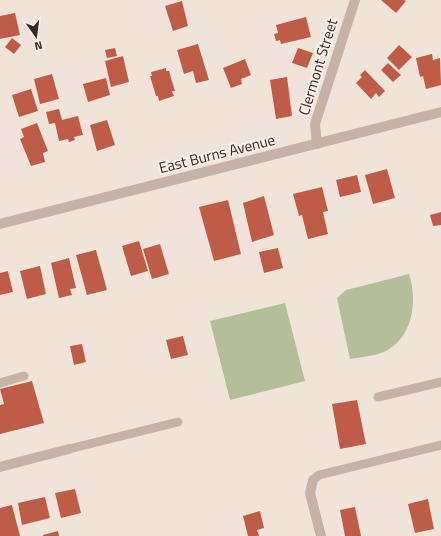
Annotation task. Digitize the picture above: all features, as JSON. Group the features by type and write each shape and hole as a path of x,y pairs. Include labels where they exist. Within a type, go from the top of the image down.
{"street":[{"name":"Clermont Street","path":"317,144 315,124 355,0"},
{"name":"East Burns Avenue","path":"0,224 441,112"},
{"path":"0,467 69,449"},
{"path":"312,480 310,493 321,536"}],"lane":[{"path":"0,383 24,376"},
{"path":"378,397 441,382"},
{"path":"69,449 178,422"},
{"path":"312,480 319,475 441,445"}],"green space":[{"path":"409,274 412,285 413,307 407,329 401,338 394,346 384,352 350,359 337,298 346,290"},
{"path":"285,303 305,381 230,400 210,321"}],"building":[{"path":"381,0 404,0 406,1 396,13"},
{"path":"182,1 188,26 173,31 165,6"},
{"path":"15,13 20,35 0,39 0,16"},
{"path":"306,17 311,37 281,44 280,40 276,41 274,34 278,33 276,25"},
{"path":"12,38 21,45 14,54 5,47"},
{"path":"198,44 209,80 196,83 193,71 184,74 177,50"},
{"path":"399,45 412,57 399,70 387,58"},
{"path":"115,48 117,56 107,58 105,50"},
{"path":"298,48 313,53 307,68 292,63"},
{"path":"432,54 433,60 440,58 441,85 426,89 423,76 420,77 416,58"},
{"path":"123,56 129,82 111,87 105,61"},
{"path":"245,59 251,75 241,79 242,84 231,88 223,68"},
{"path":"388,63 401,75 393,82 381,70"},
{"path":"166,68 166,71 169,71 175,91 172,91 174,96 159,101 150,76 152,76 151,72"},
{"path":"365,70 385,91 379,97 376,93 371,99 356,83 362,77 360,75"},
{"path":"52,74 59,99 40,104 34,79"},
{"path":"287,77 292,116 276,119 270,80"},
{"path":"106,78 110,95 88,102 83,84"},
{"path":"31,89 38,111 19,117 12,95"},
{"path":"59,109 62,120 78,116 83,135 74,137 75,140 69,142 68,139 59,141 55,123 49,124 46,112"},
{"path":"107,120 115,145 97,151 90,125"},
{"path":"37,123 48,151 43,153 45,162 31,166 20,139 24,137 21,129"},
{"path":"387,169 395,198 373,204 365,175"},
{"path":"357,175 361,192 340,197 336,180"},
{"path":"322,187 328,211 323,212 328,234 308,239 302,215 299,216 293,194"},
{"path":"264,196 274,235 252,242 243,203"},
{"path":"228,200 241,254 214,261 199,207"},
{"path":"441,212 441,225 433,226 430,215"},
{"path":"139,241 148,271 131,276 122,246"},
{"path":"160,244 169,274 152,279 143,249"},
{"path":"278,248 283,268 264,273 259,252"},
{"path":"96,250 107,290 87,295 76,255"},
{"path":"69,258 76,288 70,289 72,295 59,298 51,263"},
{"path":"40,266 46,294 27,299 20,271"},
{"path":"8,271 13,292 0,295 0,273"},
{"path":"183,336 188,355 171,359 166,340"},
{"path":"82,344 86,362 74,365 70,346"},
{"path":"32,381 44,423 0,434 0,405 4,404 0,389"},
{"path":"357,400 366,444 340,449 332,404"},
{"path":"75,489 81,513 61,518 55,493"},
{"path":"45,497 50,518 22,525 18,503"},
{"path":"428,499 434,529 415,533 408,504"},
{"path":"12,505 20,536 0,536 0,508"},
{"path":"355,507 361,536 345,536 340,510"},
{"path":"260,511 264,528 257,530 259,536 248,536 243,516"},
{"path":"58,531 59,536 43,536 43,535"}]}
